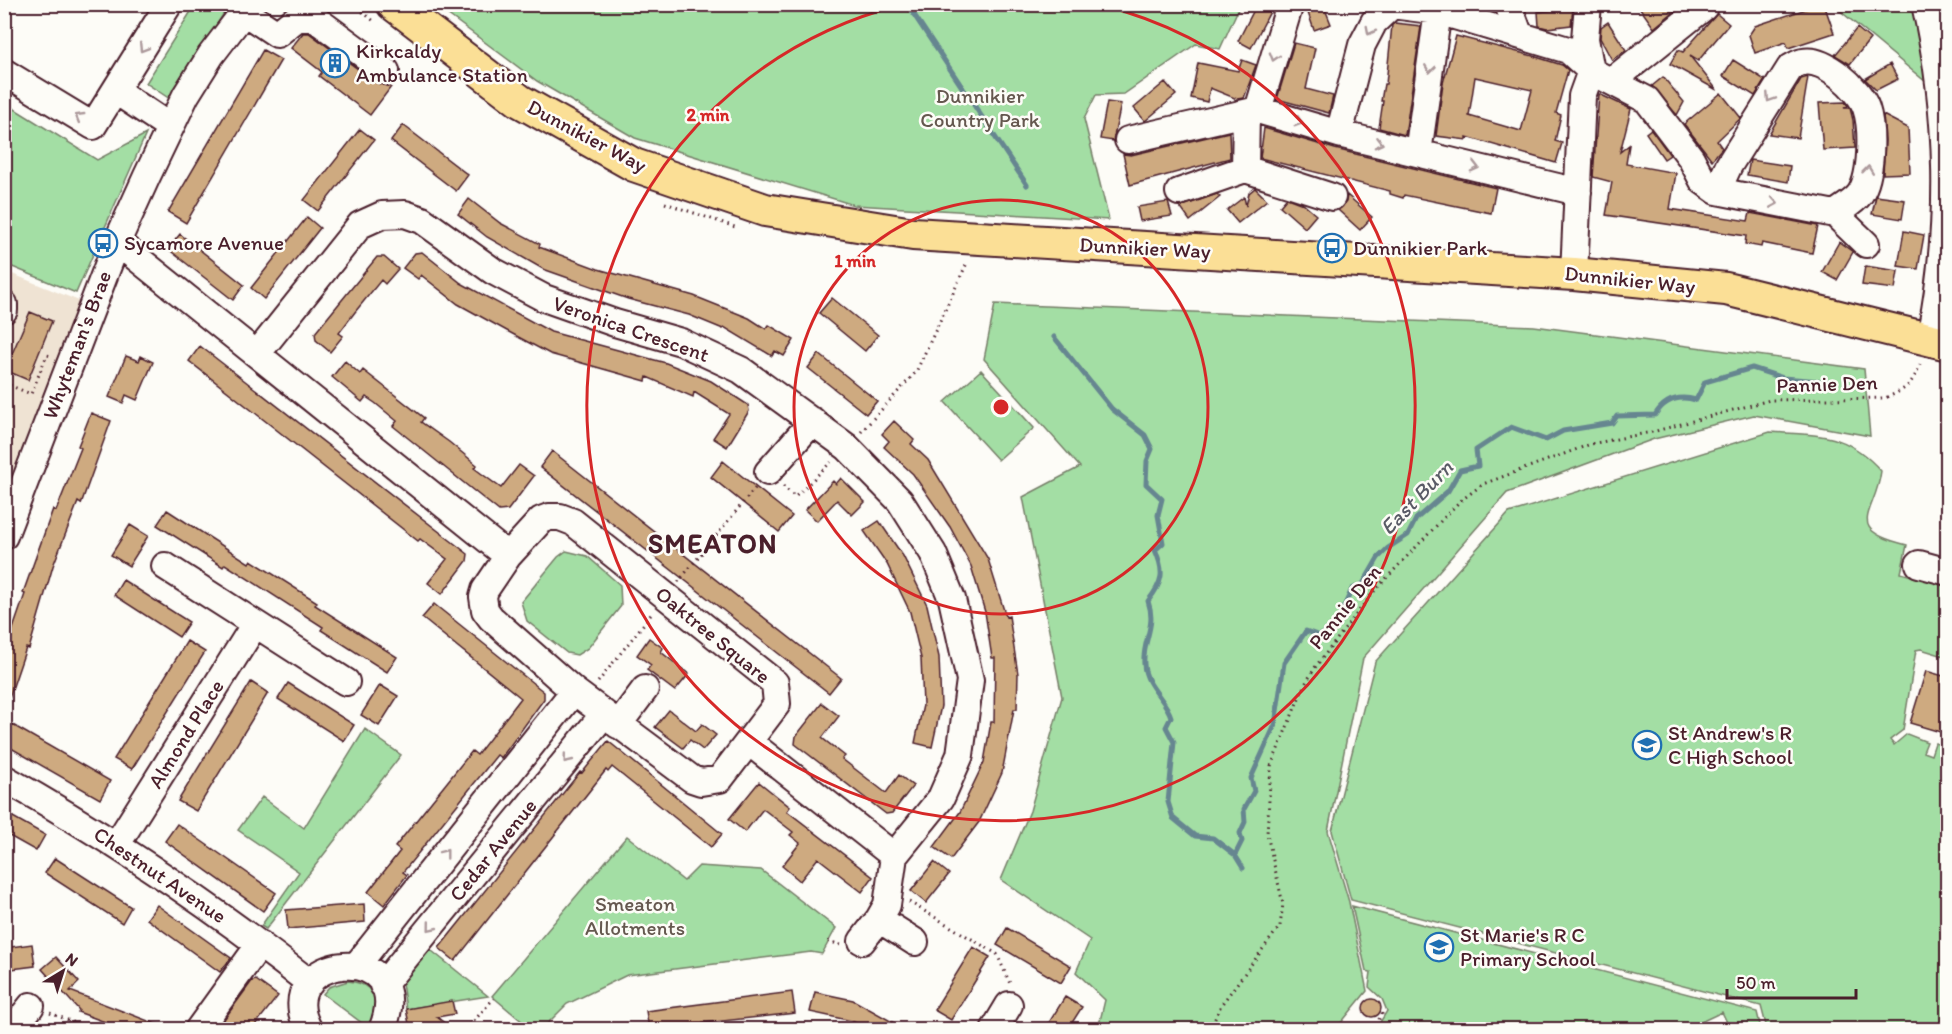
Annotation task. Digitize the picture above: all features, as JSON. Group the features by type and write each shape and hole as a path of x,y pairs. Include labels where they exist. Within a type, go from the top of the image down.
{"main road":[{"name":"Dunnikier Way","path":"393,4 520,101 634,165 765,210 913,234 1574,274 1726,290 1928,353"}],"street":[{"path":"4,72 93,126 169,4"},
{"path":"1245,169 1252,112 1290,4"},
{"path":"1508,4 1519,34"},
{"path":"1588,4 1585,39 1602,76"},
{"path":"1925,4 1936,52 1945,117 1945,228 1928,353"},
{"path":"1339,134 1362,45 1374,22 1391,5 1438,11 1568,50 1602,76 1647,100 1691,158 1703,181 1717,191 1835,214 1866,244"},
{"path":"1574,274 1582,96 1602,76 1704,7"},
{"path":"247,8 277,34 297,18 314,18 386,71"},
{"name":"Whyteman's Brae","path":"4,536 12,494 70,364 117,242 170,127 211,55 247,8"},
{"path":"1418,153 1438,11"},
{"path":"1717,191 1729,165 1790,68 1804,61 1811,62 1833,70 1858,93 1867,109 1870,155 1868,179 1859,196 1835,214"},
{"path":"116,90 170,127"},
{"path":"1128,140 1252,112 1578,192"},
{"path":"1179,192 1245,169 1332,197"},
{"name":"Veronica Crescent","path":"257,354 360,225 382,215 405,214 422,220 493,271 544,298 615,323 681,342 741,370 847,447 900,501 933,553 952,599 970,680 960,755 941,798 894,856"},
{"path":"117,242 508,556"},
{"path":"4,304 4,310"},
{"path":"768,472 813,421"},
{"name":"Oaktree Square","path":"560,517 573,522 775,683 777,704 720,779 701,782 692,779 574,691 490,618 483,597 485,590 508,556 541,520 560,517"},
{"path":"1919,564 1947,572"},
{"path":"165,566 346,682"},
{"name":"Almond Place","path":"117,844 255,624"},
{"name":"Cedar Avenue","path":"383,986 611,719 645,689"},
{"name":"Cedar Avenue","path":"357,965 574,691"},
{"path":"749,742 894,856 887,905 862,941"},
{"name":"Chestnut Avenue","path":"4,778 117,844 260,944 310,983"},
{"path":"879,919 915,942"},
{"path":"198,1029 260,944"},
{"path":"309,1029 303,1012 303,1002 310,983 317,975 336,965 357,965 371,972 383,986 388,1006 382,1029"},
{"path":"994,1029 1009,1005"},
{"path":"12,1029 31,1006"}],"path":[{"path":"735,512 768,472 795,497 847,447 916,372 969,260"},
{"name":"Pannie Den","path":"1210,1029 1221,1005 1280,926 1283,904 1267,834 1271,766 1304,686 1316,666 1376,590 1459,502 1483,484 1592,444 1652,432 1770,400 1885,398 1901,392 1914,381 1928,353"},
{"path":"4,383 31,394 47,355 70,364"},
{"path":"889,890 997,954 1011,984 1009,1005"},
{"path":"466,1029 494,998"},
{"path":"31,1006 93,1029"},
{"path":"1372,1029 1383,1012"}],"shaded area":[{"path":"5,271 84,303 5,514"}],"green space":[{"path":"195,5 229,5 170,99 146,83"},
{"name":"Dunnikier Country Park","path":"435,5 1240,5 1220,49 1196,44 1124,94 1096,95 1084,119 1109,220 854,205 635,138 537,81"},
{"path":"1833,5 1947,5 1947,82 1926,82"},
{"path":"5,103 97,160 146,134 76,293 5,264"},
{"path":"995,304 1534,326 1864,369 1870,436 1754,415 1654,439 1507,493 1363,658 1328,831 1349,902 1367,991 1336,1029 1098,1029 1105,1000 1076,972 1090,940 1001,880 1030,811 1062,697 1023,497 1080,467 984,359"},
{"path":"981,370 1034,428 998,460 945,402"},
{"name":"St Andrew's R C High School","path":"1770,432 1831,438 1856,449 1868,458 1881,471 1867,518 1868,526 1874,533 1907,545 1901,573 1947,586 1947,657 1921,649 1916,650 1903,730 1890,740 1894,745 1907,734 1927,742 1923,752 1931,755 1935,743 1947,747 1947,1029 1767,1029 1761,1006 1351,900 1332,831 1375,662 1509,513"},
{"path":"566,551 587,556 620,585 621,606 588,648 577,655 567,653 527,621 521,602 558,557"},
{"path":"365,729 401,755 266,929 261,926 299,872 238,830 262,797 304,828"},
{"name":"Smeaton Allotments","path":"627,836 684,881 699,866 761,870 836,928 822,954 811,952 627,975 567,1004 542,1029 531,1029 492,996"},
{"name":"St Marie's R C Primary School","path":"1352,906 1757,1012 1761,1029 1730,1029 1722,1012 1686,1029 1376,1029 1387,1011 1382,999 1369,987 1371,972 1366,971"},
{"path":"427,947 488,996 406,1009 402,983"},
{"path":"348,981 368,988 380,1007 370,1029 323,994 329,987"}],"building":[{"path":"1257,4 1274,4 1251,48 1238,41"},
{"path":"1305,4 1323,4 1331,24 1314,30"},
{"path":"1637,4 1683,4 1654,28"},
{"path":"1824,4 1834,33 1788,48 1786,42 1755,53 1749,35 1755,26"},
{"path":"1573,8 1571,25 1547,28 1539,26 1538,12"},
{"path":"1717,14 1729,24 1698,61 1690,56 1717,90 1670,64 1678,50 1683,52"},
{"path":"1608,22 1626,50 1612,60 1600,38 1601,27"},
{"path":"1395,23 1421,26 1405,135 1379,128 1392,25"},
{"path":"1857,28 1870,39 1850,64 1835,55"},
{"name":"Kirkcaldy Ambulance Station","path":"303,33 309,33 377,83 391,87 370,115 319,76 322,72 291,48"},
{"path":"1456,36 1562,65 1568,70 1556,113 1561,115 1555,141 1562,143 1556,163 1467,137 1467,140 1436,136 1443,83","holes":["1475,77 1532,90 1521,131 1469,116"]},
{"path":"1294,43 1315,48 1306,89 1333,96 1329,113 1277,99"},
{"path":"263,50 281,60 186,223 168,212"},
{"path":"1242,60 1256,65 1244,98 1237,99 1210,88 1207,102 1191,98 1198,63 1238,71"},
{"path":"1733,60 1765,80 1755,96 1723,76"},
{"path":"1890,64 1898,79 1876,90 1865,79"},
{"path":"1663,77 1684,102 1677,115 1652,86"},
{"path":"1808,77 1798,138 1769,134 1801,79"},
{"path":"1165,82 1176,95 1145,121 1134,108"},
{"path":"1721,93 1741,118 1717,141 1722,148 1712,160 1684,124"},
{"path":"1599,94 1631,109 1620,152 1629,145 1626,164 1676,173 1670,209 1748,221 1750,213 1818,226 1812,253 1762,243 1761,247 1745,244 1746,236 1606,215 1612,182 1593,177"},
{"path":"1107,102 1121,104 1113,141 1100,139"},
{"path":"1845,102 1848,106 1844,108 1850,108 1853,120 1855,148 1823,150 1819,103"},
{"path":"1883,115 1908,128 1910,173 1883,174 1885,140"},
{"path":"403,125 468,175 456,191 391,141"},
{"path":"1264,128 1335,149 1496,188 1491,213 1404,195 1403,198 1390,194 1390,191 1260,158"},
{"path":"360,129 374,140 318,211 304,200"},
{"path":"1651,129 1670,155 1664,159 1646,133"},
{"path":"1229,132 1230,158 1130,185 1123,154 1131,155"},
{"path":"1750,160 1790,166 1788,182 1747,175"},
{"path":"1255,188 1267,200 1238,223 1227,210 1244,197 1246,206 1249,193"},
{"path":"1217,194 1220,197 1190,221 1180,207"},
{"path":"1347,195 1372,217 1360,230 1338,210 1346,202"},
{"path":"1876,196 1905,200 1902,219 1872,214"},
{"path":"1287,198 1303,204 1316,215 1305,228 1280,206"},
{"path":"469,199 500,223 540,244 539,247 598,269 694,296 749,318 766,329 769,325 794,340 784,356 775,351 772,356 724,327 723,329 689,315 628,299 543,269 487,237 458,214"},
{"path":"1168,202 1172,216 1140,221 1137,207"},
{"path":"307,217 320,228 264,299 251,288"},
{"path":"1904,231 1924,235 1918,269 1898,266"},
{"path":"180,234 244,285 233,300 168,249"},
{"path":"1839,242 1853,252 1837,280 1822,272"},
{"path":"422,252 461,283 551,332 666,363 711,381 748,405 749,411 727,447 713,438 729,414 694,392 693,397 647,377 646,381 550,354 458,304 421,275 418,279 403,268 415,253"},
{"path":"377,257 384,257 398,269 385,284 381,280 339,333 343,336 330,352 316,340 315,333"},
{"path":"1865,266 1898,271 1895,289 1862,285"},
{"path":"832,298 878,335 865,351 819,313"},
{"path":"30,312 52,321 28,380 5,370"},
{"path":"200,346 468,554 467,561 442,594 428,583 447,559 420,539 418,541 189,361"},
{"path":"819,354 877,401 866,414 808,368"},
{"path":"126,356 139,361 141,356 153,362 137,400 126,395 123,403 109,397"},
{"path":"345,361 360,374 363,370 424,418 421,422 477,465 474,468 501,488 519,465 534,476 508,510 499,511 393,426 397,421 375,403 366,397 362,402 332,377"},
{"path":"91,413 111,421 81,504 78,502 53,566 29,649 26,648 7,704 4,704 4,655 53,509 56,511 81,448 78,446"},
{"path":"894,421 914,440 911,444 928,460 988,559 1006,617 1009,616 1018,674 1017,709 1014,709 1002,773 979,822 951,859 934,847 960,812 984,762 991,722 994,722 995,658 992,658 985,612 971,566 950,527 913,474 884,447 889,441 882,434"},
{"path":"552,451 841,678 829,693 540,467"},
{"path":"723,461 792,516 779,532 711,477"},
{"path":"841,478 865,502 852,515 837,500 817,521 805,510 833,481 836,484"},
{"path":"167,510 249,563 251,560 317,602 315,605 397,657 387,672 321,630 323,627 225,564 223,567 157,525"},
{"path":"879,521 903,556 927,605 939,657 941,706 932,747 915,743 923,705 921,658 910,612 887,564 864,531"},
{"path":"130,525 148,536 129,566 111,555"},
{"path":"123,580 189,622 179,637 114,595"},
{"path":"434,604 544,692 544,699 501,758 497,755 403,872 407,875 384,905 368,892 400,851 395,847 472,751 477,755 521,698 422,618"},
{"path":"649,638 663,648 661,652 689,674 675,691 647,670 651,665 637,655"},
{"path":"187,641 205,652 132,769 114,759"},
{"path":"1926,671 1947,677 1947,734 1910,723"},
{"path":"251,682 268,693 196,811 178,801"},
{"path":"288,683 354,725 344,741 278,699"},
{"path":"380,685 398,696 379,726 361,715"},
{"path":"822,703 839,716 822,738 845,756 842,759 886,793 899,775 913,786 892,813 886,814 795,744 796,736"},
{"path":"669,710 696,731 702,724 716,735 703,750 690,740 683,748 655,727"},
{"path":"4,720 110,781 100,799 4,744"},
{"path":"608,741 722,834 711,847 612,767 608,772 606,770 455,961 439,948 580,772 582,773"},
{"path":"759,782 790,807 787,811 873,877 862,892 818,858 800,881 782,866 800,843 790,835 793,832 763,809 745,832 729,819"},
{"path":"4,812 45,835 36,851 4,833"},
{"path":"177,824 276,893 263,911 165,841"},
{"path":"55,858 131,907 122,923 45,873"},
{"path":"934,862 949,874 926,903 911,891"},
{"path":"364,904 365,922 288,929 286,910"},
{"path":"157,905 231,958 220,972 147,919"},
{"path":"1007,928 1071,966 1061,983 997,945"},
{"path":"32,944 35,966 4,970 4,948"},
{"path":"973,947 990,957 951,1020 934,1010"},
{"path":"56,957 79,982 70,991 169,1029 124,1029 78,1012 79,1010 42,969"},
{"path":"256,980 278,996 252,1029 217,1029 252,981"},
{"path":"792,992 795,1013 649,1029 646,1011"},
{"path":"815,992 853,1000 905,1029 868,1029 852,1021 810,1012"},
{"path":"1065,997 1082,1007 1068,1029 1045,1029"},
{"path":"1372,999 1378,1002 1381,1008 1378,1014 1372,1017 1366,1014 1363,1008 1366,1002"},
{"path":"452,1001 455,1014 437,1017 452,1029 410,1029 406,1009"}],"waterway":[{"path":"907,4 1027,185"},
{"path":"1944,4 1948,17"},
{"path":"1054,337 1112,409 1145,435 1152,449 1147,461 1146,484 1162,499 1158,515 1163,543 1155,550 1161,577 1148,601 1151,618 1144,664 1148,679 1171,717 1166,727 1174,742 1168,802 1173,818 1195,836 1213,838 1235,855 1243,868"},
{"name":"East Burn","path":"1235,855 1242,841 1240,833 1245,822 1244,809 1254,791 1251,778 1275,725 1284,663 1306,631 1320,636 1338,620 1352,589 1363,584 1378,558 1388,548 1408,535 1416,519 1448,491 1460,470 1478,466 1476,450 1511,427 1546,440 1563,431 1612,423 1617,416 1655,415 1663,405 1678,398 1696,400 1705,382 1752,368 1783,378 1832,382"}],"place":[{"name":"Kirkcaldy Ambulance Station","path":"335,63"},
{"name":"Sycamore Avenue","path":"103,243"},
{"name":"Dunnikier Park","path":"1332,248"},
{"name":"St Andrew's R C High School","path":"1647,745"},
{"name":"St Marie's R C Primary School","path":"1439,947"}],"district":[{"name":"SMEATON","path":"713,544"}]}
